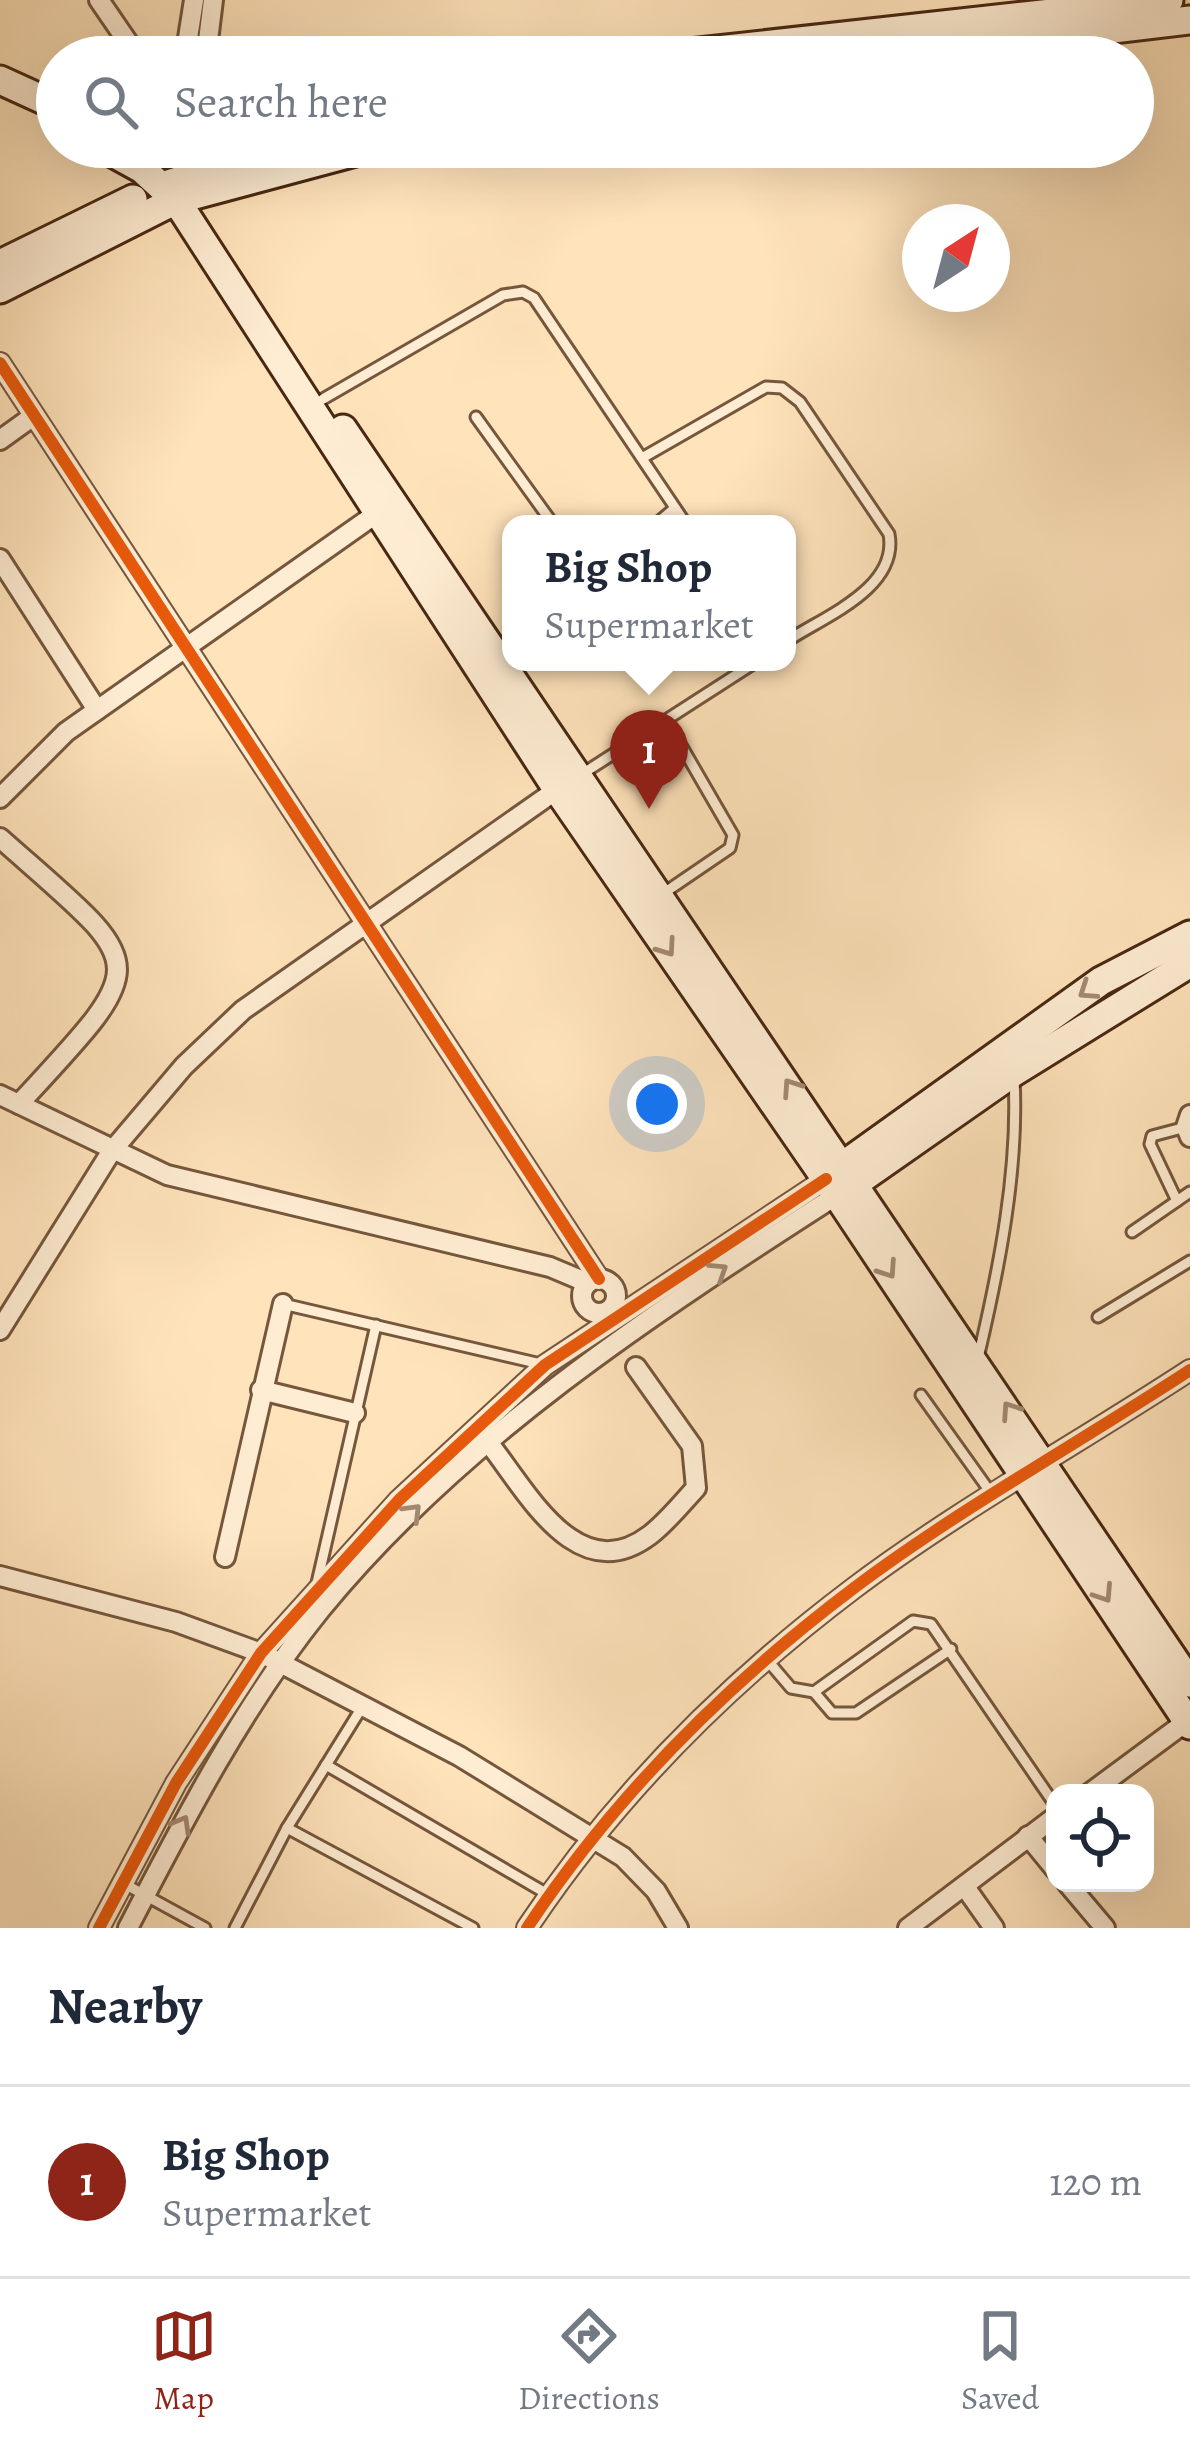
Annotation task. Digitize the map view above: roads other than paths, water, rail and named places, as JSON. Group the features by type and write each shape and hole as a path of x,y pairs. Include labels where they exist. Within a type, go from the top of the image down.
{"main road":[{"path":"843,36 1169,0"},
{"path":"1056,36 1190,20"},
{"path":"0,80 36,96"},
{"path":"0,100 36,116"},
{"path":"139,168 178,190 566,784 1037,1470 1190,1683"},
{"path":"160,168 323,399 384,508"},
{"path":"0,264 232,168"},
{"path":"0,289 178,190 278,168"},
{"path":"566,784 658,896 841,1180 977,1361 1037,1470 1190,1722"},
{"path":"841,1180 1101,981 1190,934"},
{"path":"841,1180 1190,963"}],"street":[{"path":"99,0 124,36"},
{"path":"188,36 194,0"},
{"path":"209,36 213,0"},
{"path":"0,363 184,650 369,922 594,1281"},
{"path":"0,440 32,417"},
{"path":"0,798 21,772 97,710 384,508"},
{"path":"0,559 97,710"},
{"path":"0,1330 111,1152 184,1066 243,1010 566,784"},
{"path":"0,838 88,916 116,949 121,968 102,1015 19,1104"},
{"path":"0,1095 111,1152 222,1191 594,1281"},
{"path":"99,1928 120,1882 261,1653 399,1500 545,1365 841,1180"},
{"path":"594,1281 585,1304 616,1321"},
{"path":"225,1557 283,1304"},
{"path":"128,1928 178,1828 322,1609 616,1321"},
{"path":"488,1442 578,1548 602,1552 649,1537 696,1488 692,1446 636,1366"},
{"path":"526,1928 590,1835 662,1758 854,1587 1190,1370"},
{"path":"261,1390 355,1413"},
{"path":"0,1576 176,1622 284,1663 364,1704 590,1835 641,1873 678,1928"},
{"path":"1103,1784 1190,1722"},
{"path":"908,1928 1046,1823"},
{"path":"1028,1836 1046,1858"},
{"path":"965,1887 994,1928"},
{"path":"1075,1892 1105,1928"}],"lane":[{"path":"323,399 503,295 523,292 534,298 680,515"},
{"path":"642,458 766,387 782,388 800,402 889,534 891,550 884,575 796,635"},
{"path":"476,417 547,515"},
{"path":"667,515 675,508"},
{"path":"566,784 742,671"},
{"path":"658,896 730,848 733,835 667,721"},
{"path":"977,1361 994,1288 1016,1110 1014,1072"},
{"path":"1177,1201 1149,1153 1150,1144 1152,1136 1189,1126"},
{"path":"1132,1232 1190,1192"},
{"path":"1098,1317 1190,1262"},
{"path":"283,1304 545,1365"},
{"path":"316,1591 376,1325"},
{"path":"921,1395 994,1497"},
{"path":"814,1692 913,1621 931,1624 1046,1792"},
{"path":"768,1661 791,1688 814,1692 832,1713 856,1713 950,1649"},
{"path":"236,1928 287,1828 364,1704"},
{"path":"326,1765 549,1895"},
{"path":"287,1828 473,1928"},
{"path":"120,1882 206,1928"}],"place":[{"name":"Big Shop","path":"649,809"}]}
